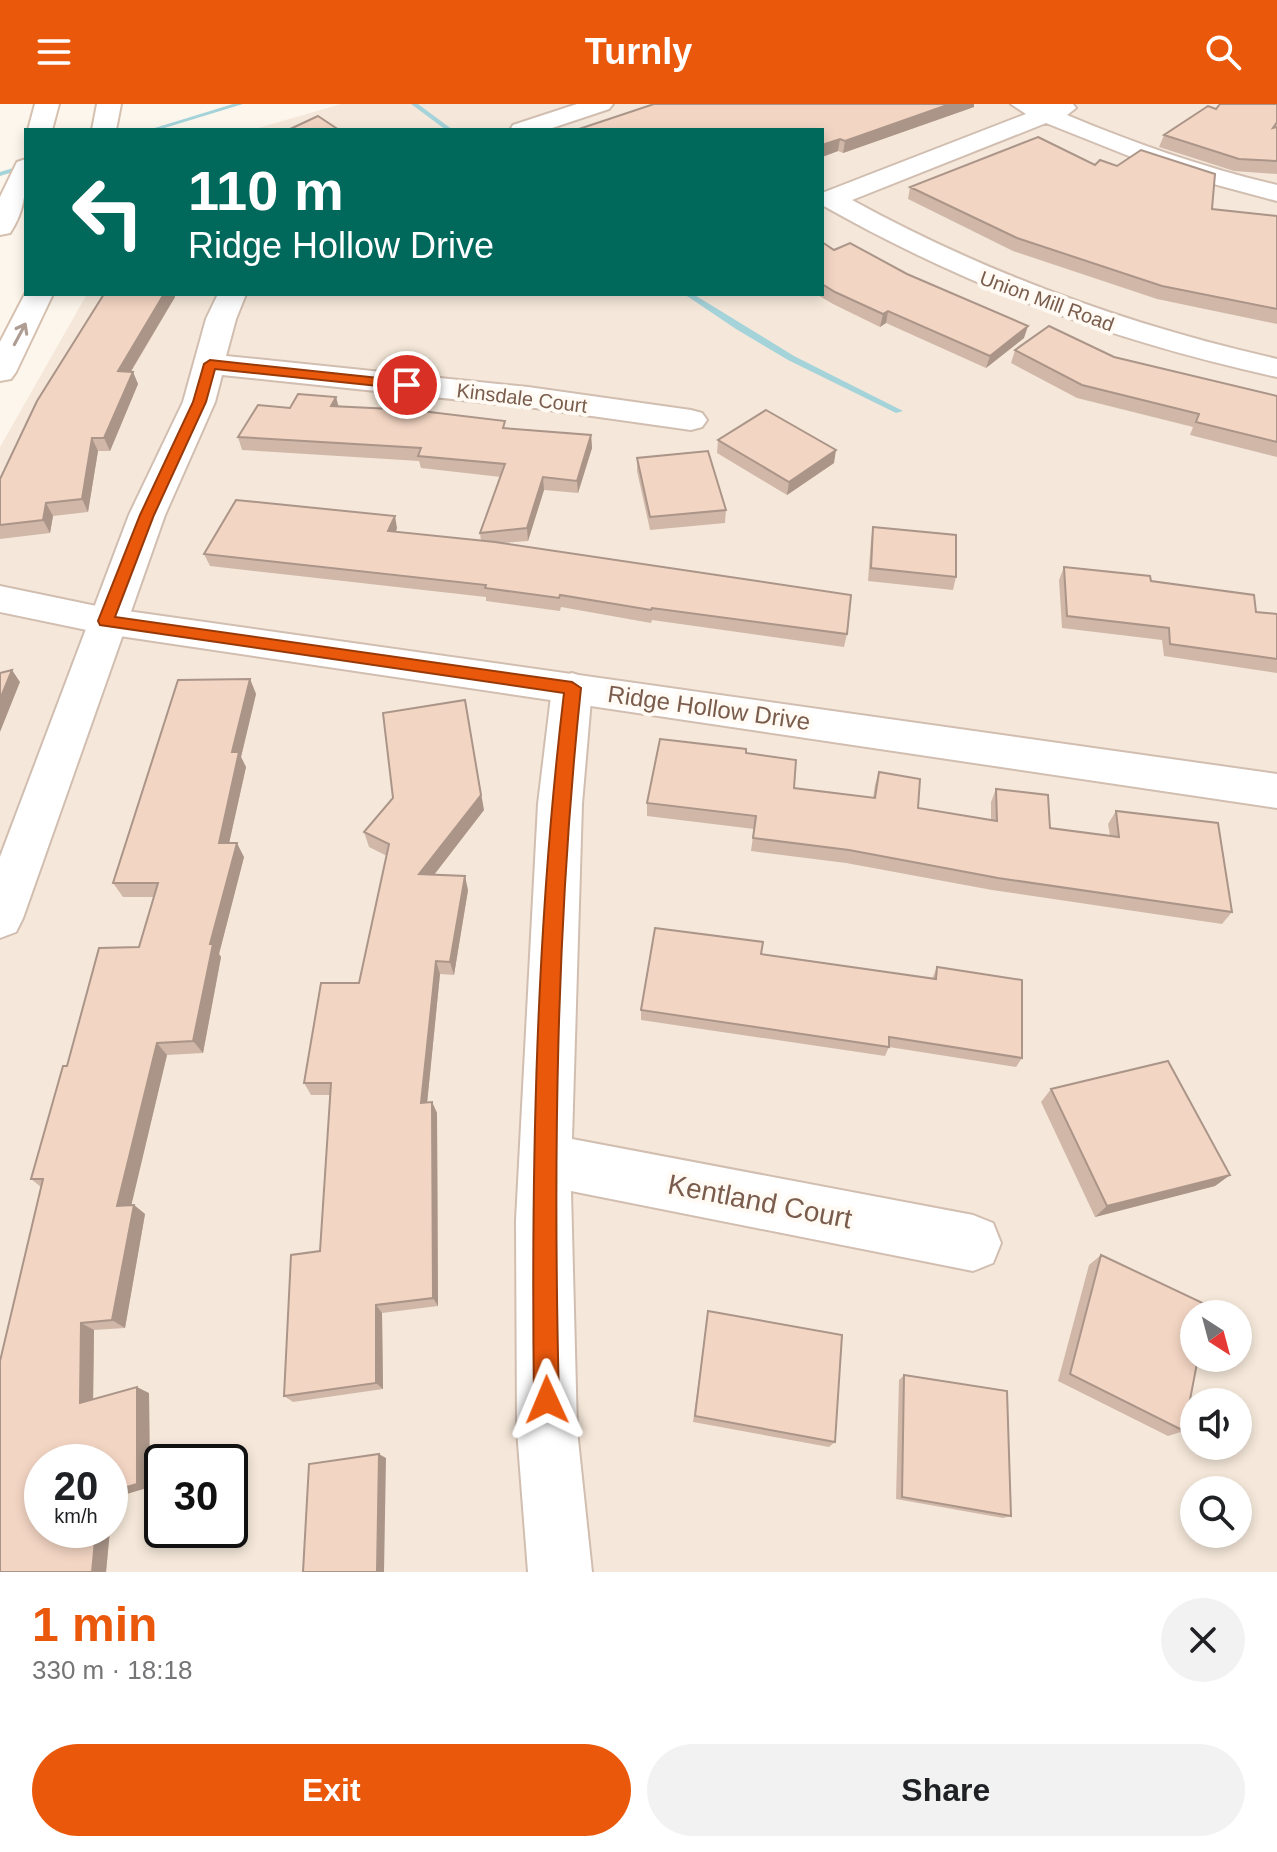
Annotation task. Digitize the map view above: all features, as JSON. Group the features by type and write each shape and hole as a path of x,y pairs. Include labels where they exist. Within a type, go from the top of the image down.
{"street":[{"path":"41,128 47,104"},
{"path":"528,128 601,104"},
{"path":"1023,104 1152,160 1277,193"},
{"path":"1047,115 1074,104"},
{"name":"Union Mill Road","path":"1047,115 831,199 904,242 1025,296 1131,332 1277,368"},
{"path":"3,222 24,172"},
{"path":"0,372 38,296"},
{"path":"0,918 106,621 147,515 199,402 221,319 231,296"},
{"name":"Kinsdale Court","path":"210,364 528,397 691,420"},
{"name":"Ridge Hollow Drive","path":"0,599 106,621 1277,791"},
{"path":"560,1572 547,1430 543,1220 560,804 572,688"},
{"name":"Kentland Court","path":"546,1160 973,1243"}],"shaded area":[{"path":"341,104 1277,104 1277,1572 0,1572 0,447 86,296 824,296 824,128 258,128"}],"building":[{"path":"654,104 950,104 845,141 840,139 824,144 824,128 582,128"},
{"path":"1220,104 1277,104 1277,122 1273,128 1277,127 1277,161 1239,159 1164,135 1208,106 1216,109"},
{"path":"318,116 336,128 292,128"},
{"path":"1038,137 1095,165 1100,160 1117,166 1141,150 1215,174 1212,209 1277,216 1277,309 1162,286 1017,238 910,187"},
{"path":"824,243 834,250 850,243 907,274 1028,326 990,356 888,311 883,314 824,285"},
{"path":"103,296 163,296 118,371 133,372 104,438 92,438 82,499 46,503 43,520 0,525 0,479 37,401"},
{"path":"1049,326 1114,357 1277,396 1277,442 1196,422 1199,414 1082,385 1015,350"},
{"path":"298,394 336,397 331,406 413,410 505,421 503,428 591,435 577,481 543,477 527,528 480,533 505,464 418,456 421,448 238,437 258,405 290,408"},
{"path":"766,410 836,450 789,482 718,440"},
{"path":"708,451 726,510 650,517 637,458"},
{"path":"236,500 395,516 388,531 495,542 851,595 847,634 651,610 560,595 559,598 485,588 486,585 204,554"},
{"path":"873,527 956,535 956,577 871,568"},
{"path":"1064,567 1150,576 1151,581 1254,595 1256,612 1277,614 1277,659 1170,644 1169,628 1067,616"},
{"path":"12,670 0,699 0,673"},
{"path":"250,679 232,752 239,752 219,843 237,843 210,944 213,944 193,1041 157,1043 117,1206 134,1205 112,1320 81,1323 80,1403 137,1387 137,1484 128,1487 128,1444 24,1444 24,1548 94,1548 92,1572 0,1572 0,1361 43,1179 31,1179 63,1066 67,1066 99,948 139,947 158,883 113,883 178,680"},
{"path":"465,700 481,795 419,874 465,876 450,962 436,961 421,1103 432,1102 433,1298 376,1305 376,1383 284,1396 291,1255 320,1251 331,1083 304,1083 321,983 359,983 389,844 364,832 393,798 383,713"},
{"path":"660,739 746,749 746,753 796,760 794,788 875,798 879,772 920,779 918,808 997,821 996,789 1048,795 1050,828 1119,837 1116,811 1218,823 1232,912 998,878 849,850 753,838 756,816 647,803"},
{"path":"655,928 763,942 761,954 936,979 937,967 1022,980 1022,1058 889,1037 889,1047 641,1010"},
{"path":"1168,1061 1230,1175 1107,1206 1051,1089"},
{"path":"1101,1255 1196,1300 1180,1300 1180,1372 1195,1372 1192,1388 1180,1388 1180,1429 1070,1374"},
{"path":"708,1311 842,1335 835,1442 695,1416"},
{"path":"904,1375 1007,1391 1011,1516 902,1497"},
{"path":"379,1454 377,1572 303,1572 309,1464"}],"waterway":[{"path":"158,128 240,104"},
{"path":"414,104 447,128"},
{"path":"0,174 24,167"},
{"path":"691,296 791,358 899,411"}],"route":[{"path":"407,385 210,364 199,402 147,515 106,621 572,688 560,804 543,1220 547,1400"}]}
